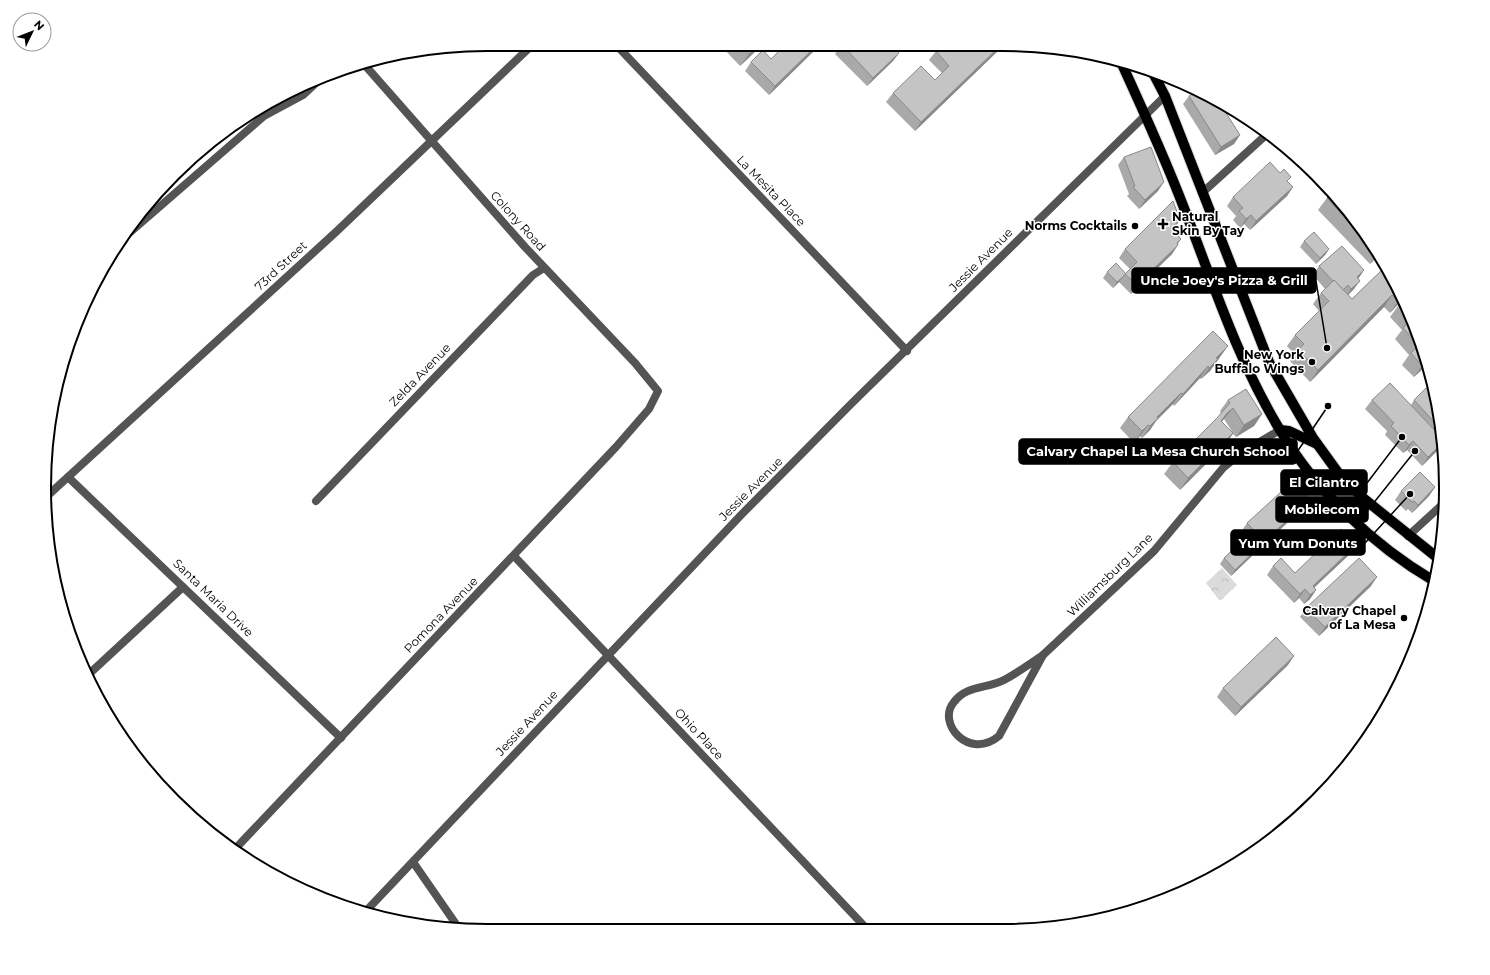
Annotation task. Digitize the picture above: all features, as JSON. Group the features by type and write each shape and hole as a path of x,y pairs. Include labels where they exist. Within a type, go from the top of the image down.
{"main road":[{"path":"1124,69 1146,116 1246,367 1280,430 1299,459 1334,500 1366,531 1404,562 1430,578"},
{"path":"1156,79 1165,96 1268,362 1317,444 1339,474 1363,498 1408,536 1433,555"},
{"path":"1280,430 1289,431 1317,444"}],"street":[{"name":"73rd Street","path":"51,492 352,217 526,51"},
{"name":"La Mesita Place","path":"622,51 907,351"},
{"name":"Colony Road","path":"367,68 430,141 544,268 635,363 658,391"},
{"path":"140,224 264,116 302,95 309,89"},
{"name":"Jessie Avenue","path":"369,907 747,509 851,404 907,351 1165,96"},
{"path":"1202,193 1263,138"},
{"name":"Zelda Avenue","path":"316,501 533,275 544,268"},
{"name":"Pomona Avenue","path":"239,846 620,443 649,409 658,391"},
{"name":"Williamsburg Lane","path":"1043,655 999,736 994,741 981,745 968,743 957,735 953,729 950,716 953,702 968,690 1003,681 1043,655 1154,551 1223,468 1241,453 1280,430"},
{"name":"Santa Maria Drive","path":"68,477 340,738"},
{"path":"1408,536 1438,508"},
{"name":"Ohio Place","path":"514,556 862,924"},
{"path":"92,672 183,587"},
{"path":"413,862 455,923"}],"green space":[{"path":"1222,568 1237,585 1221,600 1219,600 1206,583"}],"building":[{"path":"762,51 764,51 771,59 779,51 811,51 775,86 751,62"},
{"path":"848,51 897,51 899,53 873,78"},
{"path":"936,51 995,51 921,122 893,93 921,66 935,80 949,66"},
{"path":"1192,94 1225,112 1240,135 1221,147 1189,96"},
{"path":"1151,147 1164,182 1145,200 1133,187 1135,186 1124,157"},
{"path":"1270,162 1280,173 1284,169 1291,177 1287,181 1293,187 1256,221 1251,215 1246,219 1239,211 1243,208 1233,197"},
{"path":"1328,197 1331,200 1348,221 1327,198"},
{"path":"1173,201 1180,220 1171,228 1181,239 1177,243 1178,245 1137,285 1125,274 1137,262 1125,249"},
{"path":"1314,232 1329,249 1320,258 1304,241"},
{"path":"1342,246 1364,270 1357,277 1360,281 1351,289 1348,285 1343,290 1319,266"},
{"path":"1116,263 1126,274 1117,282 1107,272"},
{"path":"1382,270 1397,300 1392,295 1318,370 1298,350 1304,344 1295,335 1329,301 1321,293 1334,280 1352,299"},
{"path":"1407,324 1413,338 1403,328"},
{"path":"1213,331 1228,346 1216,358 1218,359 1209,368 1208,366 1183,394 1181,393 1150,426 1148,425 1142,431 1128,417"},
{"path":"1416,348 1421,365 1411,353"},
{"path":"1390,383 1435,431 1437,448 1428,457 1413,441 1409,445 1391,426 1394,423 1372,400"},
{"path":"1426,388 1428,390 1434,421 1414,400"},
{"path":"1246,389 1262,414 1244,425 1233,408 1227,413 1221,421 1233,433 1188,478 1173,462 1217,418 1230,403 1228,400"},
{"path":"1420,472 1435,487 1418,505 1414,501 1412,502 1401,491"},
{"path":"1293,481 1310,500 1264,541 1247,523"},
{"path":"1341,529 1356,545 1313,586 1316,590 1310,595 1305,589 1300,594 1273,566 1281,558 1295,573"},
{"path":"1251,533 1262,544 1235,570 1224,558"},
{"path":"1359,558 1377,577 1325,627 1306,608"},
{"path":"1276,637 1294,656 1241,707 1223,688"}],"place":[{"name":"Natural Skin By Tay","path":"1163,224"},
{"name":"Norms Cocktails","path":"1135,226"},
{"name":"Uncle Joey's Pizza & Grill","path":"1327,348"},
{"name":"New York Buffalo Wings","path":"1312,362"},
{"name":"Calvary Chapel La Mesa Church School","path":"1328,406"},
{"name":"El Cilantro","path":"1402,437"},
{"name":"Mobilecom","path":"1415,451"},
{"name":"Yum Yum Donuts","path":"1410,494"},
{"name":"Calvary Chapel of La Mesa","path":"1404,618"}]}
